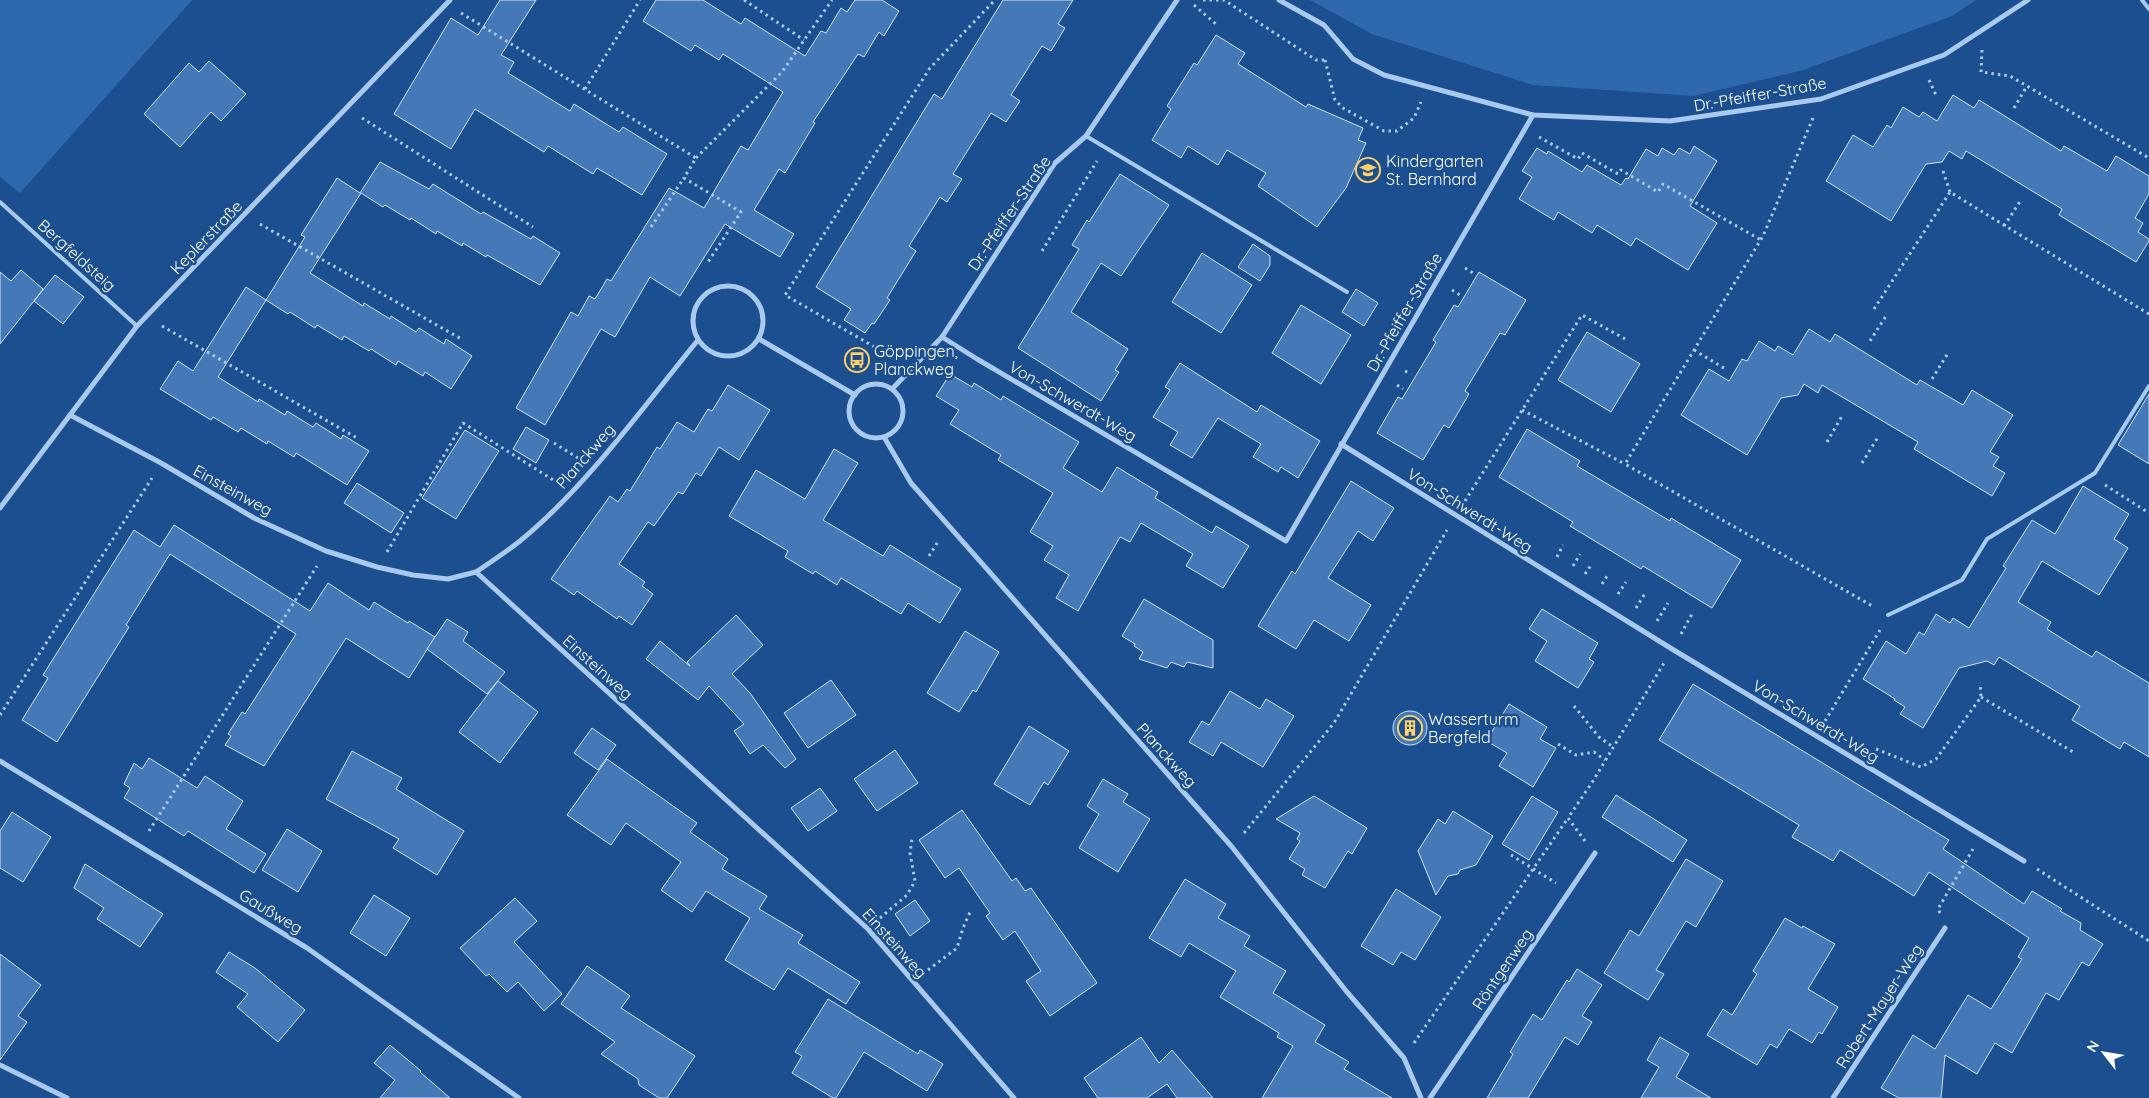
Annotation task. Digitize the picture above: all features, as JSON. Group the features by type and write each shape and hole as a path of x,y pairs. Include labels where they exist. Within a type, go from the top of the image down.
{"street":[{"name":"Dr.-Pfeiffer-Straße","path":"892,389 942,337 1055,163 1086,136 1178,0"},
{"name":"Dr.-Pfeiffer-Straße","path":"1279,0 1324,25 1353,59 1384,75 1533,115 1670,121 1821,99 1944,55 2028,0"},
{"name":"Keplerstraße","path":"0,508 137,326 448,2"},
{"name":"Dr.-Pfeiffer-Straße","path":"1341,444 1533,115"},
{"path":"731,285 742,288 752,294 760,304 764,316 763,328 759,339 751,348 740,355 728,357 716,355 706,349 698,340 694,330 693,319 698,303 710,290 720,286 731,285"},
{"name":"Von-Schwerdt-Weg","path":"942,337 1286,541 1341,444 1847,755 2024,860"},
{"path":"759,339 855,395"},
{"name":"Planckweg","path":"476,572 521,541 572,492 594,468 698,340"},
{"path":"877,384 892,389 902,403 902,420 892,433 884,437 867,436 854,426 849,410 855,395 868,385 877,384"},
{"name":"Einsteinweg","path":"70,415 161,464 254,518 326,551 378,567 413,575 448,579 476,572 868,929 1014,1098"},
{"name":"Planckweg","path":"884,437 911,483 1232,848 1347,992 1404,1058 1421,1098"},
{"name":"Gaußweg","path":"0,761 307,948 519,1098"},
{"name":"Röntgenweg","path":"1430,1098 1595,853"},
{"name":"Robert-Mayer-Weg","path":"1833,1098 1945,928"},
{"path":"0,1065 67,1098"}],"lane":[{"path":"2142,0 2149,9"},
{"path":"1086,136 1347,292"},
{"name":"Bergfeldsteig","path":"0,202 137,326"},
{"path":"1888,615 1962,580 1987,539 2095,473 2149,386"}],"path":[{"path":"585,89 640,0"},
{"path":"744,0 804,40"},
{"path":"651,227 696,158 782,72 832,0"},
{"path":"912,369 785,295 930,68 995,0"},
{"path":"1188,0 1217,25"},
{"path":"1203,0 1224,0 1316,60 1353,59"},
{"path":"448,2 696,158"},
{"path":"1983,30 1982,72 2010,76 2149,158"},
{"path":"1325,60 1335,100 1343,108 1384,131 1397,131 1414,118 1428,87"},
{"path":"2014,108 2027,86"},
{"path":"1625,464 1760,240 1821,99"},
{"path":"346,108 534,227"},
{"path":"1525,129 1578,159 1582,153 1618,174 1621,170 1658,192 1663,184 1760,240"},
{"path":"1042,251 1105,148"},
{"path":"1943,171 1950,192 2149,314"},
{"path":"684,178 741,212 708,262"},
{"path":"1874,309 1950,192"},
{"path":"2004,226 2021,200"},
{"path":"244,215 464,340"},
{"path":"1232,848 1334,723 1456,516 1582,315 1627,340"},
{"path":"1870,342 1886,316"},
{"path":"146,317 357,438"},
{"path":"1694,350 1727,370"},
{"path":"1932,379 1948,353"},
{"path":"1522,410 1625,464 1888,615 1816,736"},
{"path":"1827,442 1842,416"},
{"path":"378,567 463,423 572,492"},
{"path":"1862,463 1878,437"},
{"path":"554,443 594,468"},
{"path":"0,716 161,464"},
{"path":"2090,476 2149,513"},
{"path":"140,846 326,551"},
{"path":"1404,1058 1532,868 1568,818 1613,747 1692,614"},
{"path":"1847,755 1871,747 1921,767 1936,759 1981,698 1980,683"},
{"path":"1981,698 2072,752"},
{"path":"1574,706 1599,737 1613,747"},
{"path":"1558,744 1576,755 1594,752 1605,760"},
{"path":"1568,818 1595,853"},
{"path":"1945,928 1938,909 1982,834"},
{"path":"868,929 907,895 915,881 910,853 912,839"},
{"path":"1510,855 1569,891"},
{"path":"2024,860 2149,941"},
{"path":"913,981 957,948 971,910"}],"shaded area":[{"path":"0,0 192,0 20,193 0,177"},
{"path":"1310,0 1976,0 1952,16 1803,70 1694,96 1533,85 1372,34"}],"building":[{"path":"500,0 536,0 501,55 514,62 508,73 570,111 574,104 619,132 623,127 667,154 642,195 597,168 593,174 548,146 544,152 475,109 451,149 394,114 451,18 478,35"},
{"path":"656,0 703,0 741,24 745,18 805,56 821,31 826,33 841,8 847,12 855,0 882,0 899,11 884,36 879,32 864,57 858,54 813,122 815,123 785,173 779,169 754,210 794,234 780,257 725,224 680,296 650,277 615,337 601,329 545,425 516,408 571,312 578,316 589,296 595,299 607,279 611,281 669,188 704,208 741,146 748,150 783,92 723,54 719,60 695,45 691,51 643,21"},
{"path":"1003,0 1073,0 1058,24 1065,28 1051,51 1042,46 1011,95 1020,101 1006,122 991,113 953,174 962,179 947,202 940,197 909,246 916,251 887,298 890,300 874,324 872,323 865,333 844,320 851,309 816,287 934,94 942,99"},
{"path":"1216,35 1245,53 1238,64 1306,107 1308,104 1363,128 1358,140 1366,143 1346,188 1317,227 1258,186 1266,173 1227,150 1218,165 1188,146 1181,158 1152,140 1171,109 1167,106 1194,63 1197,65"},
{"path":"209,61 246,94 221,121 211,112 180,147 144,114 189,63 199,72"},
{"path":"1953,95 1974,108 1979,100 2061,151 2064,146 2107,171 2116,156 2149,176 2149,194 2135,218 2143,223 2138,232 2149,239 2149,241 2136,262 2059,215 2062,209 1966,151 1962,159 1949,151 1942,162 1926,164 1891,221 1826,181 1853,135 1873,147 1887,125 1891,128 1903,107 1919,117 1923,112 1937,121"},
{"path":"1694,146 1717,161 1690,206 1717,223 1688,270 1636,238 1631,246 1597,225 1592,233 1558,212 1554,220 1519,199 1532,177 1522,171 1537,148 1547,154 1548,151 1582,172 1587,165 1621,185 1626,178 1628,179 1646,149 1658,156 1662,148 1674,155 1679,148 1690,154"},
{"path":"380,162 429,189 433,184 481,214 483,212 531,239 533,236 560,253 540,285 487,255 486,257 463,243 462,246 437,231 436,234 411,218 410,220 385,205 383,207 361,193 310,273 363,306 364,303 390,319 391,316 416,332 419,328 444,344 446,339 472,356 451,389 425,372 423,376 398,361 396,365 371,349 369,351 344,336 342,340 317,325 315,328 266,300 305,237 301,235 337,178 360,193"},
{"path":"1120,174 1169,205 1121,276 1101,263 1071,312 1128,349 1115,370 1119,372 1101,401 1018,348 1079,249 1072,245 1087,220 1089,222"},
{"path":"1253,244 1270,256 1270,265 1260,281 1238,267"},
{"path":"1202,253 1252,285 1221,333 1172,302"},
{"path":"21,270 43,289 0,344 0,272 11,281"},
{"path":"1479,272 1526,300 1505,335 1500,333 1465,391 1469,394 1449,428 1444,425 1423,460 1377,433 1398,397 1402,399 1436,342 1433,340 1454,305 1458,307"},
{"path":"55,275 84,297 63,324 34,301"},
{"path":"246,287 266,300 218,377 258,402 259,399 285,415 287,411 313,427 316,423 341,439 343,435 369,451 347,485 296,453 294,457 268,441 267,444 241,428 238,432 213,417 211,420 160,389 178,361 193,371"},
{"path":"1356,289 1378,303 1364,326 1342,312"},
{"path":"1301,305 1351,335 1321,384 1272,353"},
{"path":"1809,329 1830,342 1835,334 1917,385 1920,380 1963,405 1972,390 2013,415 1990,452 1999,457 1993,466 2005,473 1992,496 1914,449 1918,442 1822,385 1818,393 1804,384 1798,395 1781,398 1747,455 1681,415 1709,369 1729,381 1742,359 1747,361 1759,341 1775,351 1778,346 1793,355"},
{"path":"1587,332 1640,364 1611,412 1558,380"},
{"path":"1180,363 1257,412 1261,405 1320,441 1298,478 1281,467 1278,472 1253,457 1261,444 1218,418 1192,458 1170,445 1178,432 1153,417 1170,390 1165,387"},
{"path":"950,374 972,387 974,383 1001,400 1003,396 1079,442 1063,468 1102,492 1117,467 1158,492 1155,498 1212,533 1216,526 1249,546 1223,588 1186,566 1193,554 1141,523 1130,542 1120,537 1078,611 1056,598 1069,575 1044,560 1053,546 1030,532 1053,493 998,460 1001,455 950,424 959,410 936,396"},
{"path":"728,385 770,410 739,460 719,447 701,476 696,473 683,494 678,492 654,526 648,522 619,564 645,582 642,586 653,594 632,625 619,616 617,619 577,591 574,595 551,579 610,496 618,502 627,489 630,491 657,447 660,449 677,422 694,432 708,409 712,411"},
{"path":"2149,394 2149,464 2118,445"},
{"path":"526,427 549,440 536,463 513,449"},
{"path":"1527,429 1580,461 1577,466 1670,521 1671,518 1741,560 1712,608 1643,566 1641,569 1570,526 1573,522 1499,477"},
{"path":"465,430 499,451 456,519 422,498"},
{"path":"834,449 858,463 823,520 883,556 890,545 961,589 940,623 908,603 901,614 841,578 837,585 815,571 813,574 785,557 788,551 729,516 756,470 805,499"},
{"path":"1351,481 1394,508 1373,541 1358,531 1328,578 1371,605 1349,641 1314,620 1296,649 1258,626 1292,571 1295,574"},
{"path":"357,483 404,513 391,533 344,503"},
{"path":"2083,486 2129,514 2114,539 2128,548 2099,595 2042,561 2018,602 2051,622 2047,629 2069,643 2092,657 2096,651 2149,683 2149,757 2124,742 2120,749 2072,720 2080,706 1999,657 1994,665 1987,661 1959,668 1923,728 1900,714 1905,707 1863,679 1886,641 1906,654 1919,632 1924,635 1936,614 1950,623 1953,618 1969,628 2006,568 2003,566 2032,520 2055,534"},
{"path":"174,525 310,611 328,583 369,610 374,602 435,637 409,678 346,638 264,766 225,745 231,736 228,734 242,712 245,714 296,634 170,554 126,625 129,627 57,742 22,720 48,678 43,675 134,530 160,547"},
{"path":"1144,599 1213,640 1213,668 1187,662 1184,667 1171,662 1167,668 1139,659 1143,652 1134,646 1135,644 1122,636"},
{"path":"1542,609 1598,643 1589,659 1594,662 1578,688 1535,661 1547,641 1529,629"},
{"path":"736,615 763,645 732,674 750,693 796,759 785,768 763,745 750,754 734,731 744,724 709,686 698,700 646,659 660,641 690,666 687,662"},
{"path":"447,619 468,632 463,641 505,672 487,694 427,649"},
{"path":"965,631 999,652 976,692 973,690 959,712 927,693"},
{"path":"831,680 856,715 808,748 784,713"},
{"path":"498,681 538,712 500,763 459,732"},
{"path":"1693,684 1949,840 1943,849 2024,904 2032,891 2081,923 2080,930 2103,944 2089,966 2082,962 2059,1000 2046,993 2012,1053 1995,1043 1977,1074 1945,1055 1941,1098 1899,1098 1881,1088 1913,1035 1935,1049 1968,995 1991,1009 2022,959 2018,957 2029,938 1929,872 1914,896 1840,850 1833,861 1792,837 1799,825 1659,740"},
{"path":"1230,691 1260,709 1266,699 1294,716 1263,767 1221,742 1213,756 1189,742 1202,721 1209,725"},
{"path":"1509,704 1547,727 1540,739 1556,748 1533,787 1499,766 1507,753 1490,743 1492,740 1488,738"},
{"name":"Wasserturm Bergfeld","path":"1410,711 1422,716 1427,728 1422,740 1410,745 1398,740 1393,728 1398,716"},
{"path":"1029,726 1069,751 1048,785 1044,782 1030,805 994,784"},
{"path":"592,728 616,745 598,770 574,753"},
{"path":"895,750 918,783 877,811 854,779"},
{"path":"352,751 402,778 396,789 464,831 437,875 393,848 399,839 326,799"},
{"path":"149,758 197,788 205,776 243,801 226,829 266,854 254,873 188,831 184,836 124,798 130,788 124,784 134,763 142,769"},
{"path":"607,759 697,823 690,832 728,859 722,869 767,896 759,909 803,935 798,943 860,982 846,1004 788,968 774,990 725,960 750,918 706,891 692,912 661,890 681,862 626,823 611,845 567,815"},
{"path":"1103,779 1128,794 1123,802 1150,819 1118,872 1079,848 1099,814 1087,806"},
{"path":"820,788 837,811 808,831 791,808"},
{"path":"1616,795 1687,840 1673,862 1602,817"},
{"path":"1314,796 1367,828 1352,854 1348,851 1325,888 1302,875 1305,869 1289,859 1300,841 1297,839 1300,833 1276,819"},
{"path":"1532,796 1558,812 1529,860 1502,844"},
{"path":"962,810 1012,881 1016,878 1025,891 1031,888 1097,983 1050,1016 1026,981 1041,971 1015,931 1003,940 986,916 990,913 959,868 945,878 919,840"},
{"path":"1453,811 1493,836 1476,865 1460,870 1458,874 1448,876 1436,895 1418,851 1438,819 1445,824"},
{"path":"12,812 51,837 23,882 0,868 0,831"},
{"path":"287,829 322,851 298,892 262,870"},
{"path":"1686,859 1723,881 1696,927 1686,921 1656,970 1664,974 1648,1000 1604,973 1630,930 1639,936"},
{"path":"85,864 163,914 140,947 97,919 104,908 74,888"},
{"path":"1185,879 1226,904 1218,918 1250,936 1244,946 1286,971 1273,993 1325,1025 1315,1042 1349,1062 1344,1069 1392,1098 1262,1098 1293,1046 1277,1037 1279,1033 1220,997 1236,971 1189,943 1181,957 1149,938"},
{"path":"1396,889 1441,917 1415,960 1401,952 1393,965 1361,946"},
{"path":"374,895 410,918 386,956 350,933"},
{"path":"515,898 537,921 514,942 562,994 544,1011 518,982 507,992 489,974 486,976 460,948"},
{"path":"915,900 930,921 910,936 895,914"},
{"path":"1785,918 1835,944 1808,989 1838,1007 1822,1034 1819,1032 1812,1043 1789,1029 1777,1048 1770,1044 1757,1065 1707,1035 1723,1009 1732,1015 1757,974 1753,971"},
{"path":"229,952 255,968 305,1010 278,1042 237,1007 248,994 216,972"},
{"path":"0,954 41,985 18,1016 27,1022 0,1060"},
{"path":"587,966 630,996 621,1008 695,1056 667,1098 659,1098 639,1085 638,1079 601,1054 615,1042 561,1004"},
{"path":"1577,969 1602,985 1582,1016 1592,1022 1578,1045 1565,1037 1528,1098 1487,1098 1513,1054 1510,1052 1533,1014 1542,1020 1567,980 1569,982"},
{"path":"828,999 918,1054 920,1050 943,1064 927,1091 864,1052 836,1098 792,1073 802,1056 795,1052"},
{"path":"1141,1037 1159,1063 1172,1050 1213,1098 1177,1098 1167,1084 1147,1098 1098,1098 1084,1078"},
{"path":"1660,1037 1689,1054 1676,1077 1711,1098 1641,1098 1659,1067 1647,1060"},
{"path":"390,1045 450,1098 380,1098 395,1080 374,1063"}],"place":[{"name":"Kindergarten St. Bernhard","path":"1368,170"},
{"name":"Göppingen, Planckweg","path":"857,360"},
{"name":"Wasserturm Bergfeld","path":"1410,728"}]}
